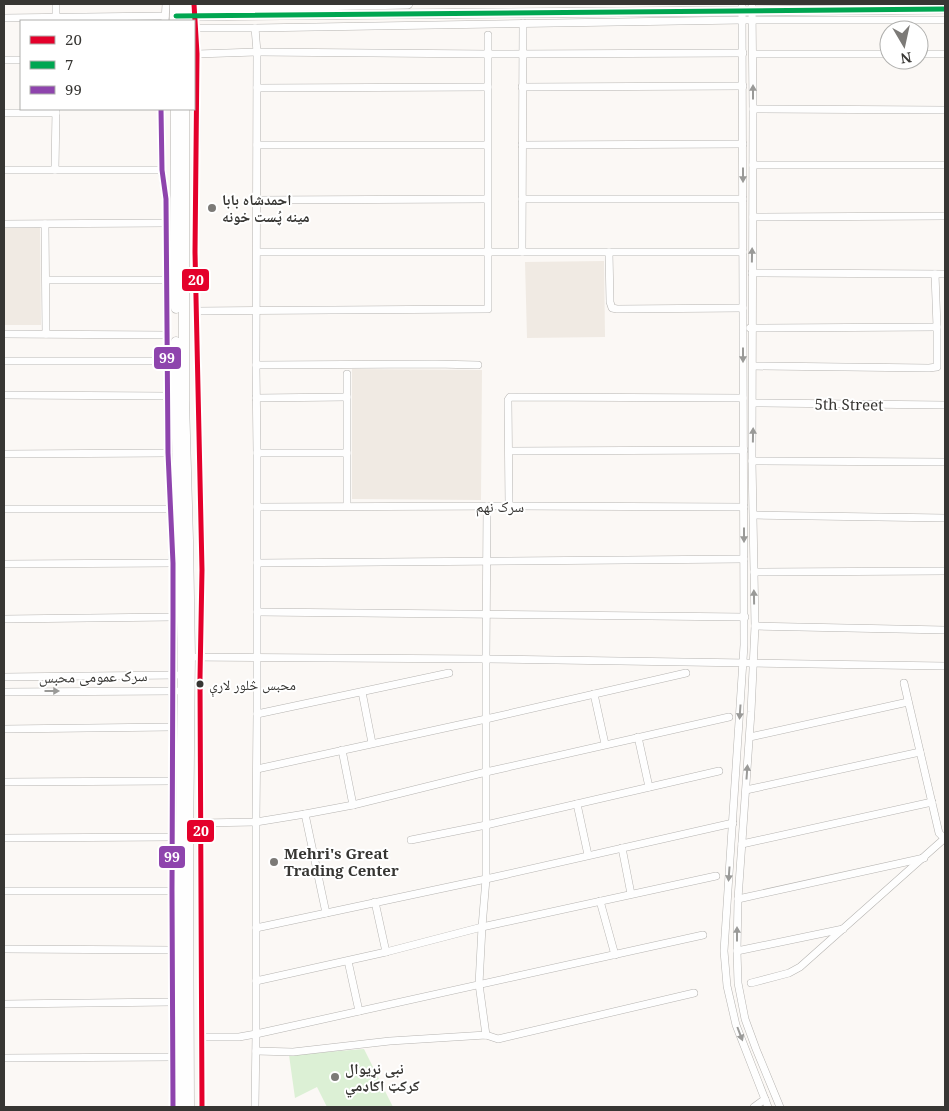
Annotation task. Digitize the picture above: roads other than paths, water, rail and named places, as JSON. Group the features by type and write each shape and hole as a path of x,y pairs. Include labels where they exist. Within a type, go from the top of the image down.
{"highway":[{"path":"176,110 176,401 191,657 178,675 181,1107"},
{"path":"184,110 184,401 191,657 188,849 188,1107"}],"main road":[{"path":"176,14 194,9 408,4"},
{"path":"194,9 945,9"}],"street":[{"path":"56,4 56,20"},
{"path":"166,4 176,14"},
{"path":"746,10 752,21 753,54 752,461 755,626 750,737 738,899 737,951 738,983 745,1018 780,1107"},
{"path":"202,1107 201,823 191,657 202,570 195,243 197,54 195,28 523,23 746,10"},
{"path":"746,10 743,52 744,663 724,951 727,986 736,1025 768,1107"},
{"path":"4,18 56,20 176,14"},
{"path":"752,21 945,20"},
{"path":"522,252 523,23"},
{"path":"255,28 257,52 256,398 258,714 255,1107"},
{"path":"196,311 486,310 488,307 488,35"},
{"path":"197,54 257,52 522,54 743,52"},
{"path":"753,54 879,54"},
{"path":"929,54 945,54"},
{"path":"4,60 20,60"},
{"path":"522,87 743,86"},
{"path":"257,88 488,87"},
{"path":"753,109 945,110"},
{"path":"161,110 162,170 166,199 168,453 173,617 178,675"},
{"path":"4,113 56,111 55,170"},
{"path":"522,145 743,144"},
{"path":"257,145 488,145"},
{"path":"753,165 945,164"},
{"path":"4,170 162,170"},
{"path":"522,200 743,199"},
{"path":"257,200 487,200"},
{"path":"753,217 945,216"},
{"path":"4,224 166,223"},
{"path":"46,224 46,334"},
{"path":"257,252 743,252"},
{"path":"609,252 610,302 612,308 743,308"},
{"path":"752,273 945,274"},
{"path":"753,366 937,367 936,274"},
{"path":"46,280 166,280"},
{"path":"744,328 938,327"},
{"path":"4,334 167,335"},
{"path":"4,361 167,362"},
{"path":"256,365 478,365"},
{"path":"347,374 347,506"},
{"path":"4,395 168,396"},
{"path":"256,398 347,397"},
{"path":"509,506 508,400 510,397 744,398"},
{"name":"5th Street","path":"753,403 945,406"},
{"path":"509,452 744,450"},
{"path":"4,454 168,453"},
{"path":"257,453 347,453"},
{"path":"752,461 945,462"},
{"path":"486,1035 479,984 486,879 486,560 488,506"},
{"name":"سرک نهم","path":"257,507 744,507"},
{"path":"4,509 170,509"},
{"path":"754,516 945,518"},
{"path":"257,563 744,559"},
{"path":"4,564 172,563"},
{"path":"754,572 945,571"},
{"path":"257,612 744,617"},
{"path":"4,619 173,617"},
{"path":"755,626 945,630"},
{"path":"191,657 945,666"},
{"path":"258,714 449,673"},
{"path":"257,768 486,719 686,673"},
{"name":"سرک عمومی محبس","path":"4,677 178,675"},
{"path":"751,983 789,973 800,967 945,838 939,833 904,683"},
{"path":"173,1107 172,727 178,691"},
{"name":"سرک عمومی محبس","path":"4,692 178,691"},
{"path":"362,692 372,743"},
{"path":"594,694 605,744"},
{"path":"750,737 908,702"},
{"path":"201,823 256,822 353,805 605,744 729,717"},
{"path":"4,729 172,727"},
{"path":"638,737 649,787"},
{"path":"342,750 353,805"},
{"path":"746,790 920,752"},
{"path":"411,840 486,825 720,771"},
{"path":"4,782 172,781"},
{"path":"742,844 932,802"},
{"path":"577,804 588,855"},
{"path":"305,814 326,913"},
{"path":"256,928 486,879 733,823"},
{"path":"4,838 172,837"},
{"path":"622,848 631,894"},
{"path":"738,899 924,858"},
{"path":"256,981 386,952 482,927 716,876"},
{"path":"4,891 172,891"},
{"path":"375,902 386,952"},
{"path":"600,902 615,955"},
{"path":"737,951 843,929"},
{"path":"202,1037 239,1037 256,1034 703,936"},
{"path":"4,948 172,950"},
{"path":"348,961 359,1011"},
{"path":"256,1051 293,1052 390,1041 486,1035 498,1038 694,993"},
{"path":"4,1004 172,1002"},
{"path":"4,1058 172,1057"},
{"path":"754,1107 765,1100"}],"place":[{"name":"احمدشاه بابا مینه پُست خونه","path":"212,208"},
{"name":"محبس څلور لارې","path":"200,684"},
{"name":"Mehri's Great Trading Center","path":"274,862"},
{"name":"نبی نړیوال کرکټ اکاډمي","path":"335,1077"}]}
